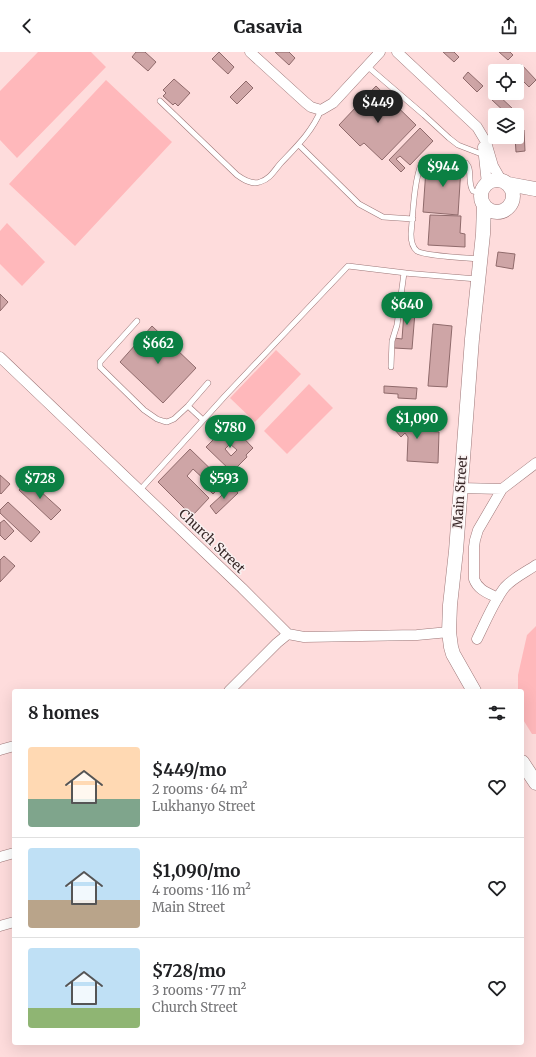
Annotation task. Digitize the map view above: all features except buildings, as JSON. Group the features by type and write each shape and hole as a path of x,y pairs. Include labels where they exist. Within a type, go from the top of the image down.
{"street":[{"path":"250,52 306,103 311,107 321,110 333,103 380,52"},
{"path":"397,52 477,127 481,133 486,142 493,166 504,182 511,188 513,194 513,200 508,208 503,211 497,212 488,209 484,194 484,155 481,133"},
{"path":"484,194 496,180 536,189"},
{"path":"513,200 536,189"},
{"name":"Main Street","path":"473,689 453,654 449,632 468,383 483,234 484,194"},
{"name":"Main Street","path":"483,234 497,212"},
{"name":"Church Street","path":"0,357 242,588 288,634"},
{"path":"498,598 484,591 476,584 474,579 475,540 478,530 502,490 536,463"},
{"path":"460,488 502,490"},
{"path":"477,639 505,587 536,566"},
{"path":"232,689 277,643 288,634 304,637 449,632"},
{"path":"0,750 12,747"},
{"path":"524,765 536,783"},
{"path":"0,857 12,854"},
{"path":"0,926 12,923"}],"lane":[{"path":"367,66 449,138 458,144 484,155"},
{"path":"160,101 237,175 251,183 259,183 270,177 299,145 317,120 321,110"},
{"path":"299,145 359,204 383,217 413,219"},
{"path":"480,259 442,256 418,252 414,248 411,241 411,234 416,189 422,162 427,160 466,163 468,166 470,183 473,191 484,194"},
{"path":"140,490 203,420 348,266 478,279"},
{"path":"391,367 392,341 397,325 404,274 406,273"},
{"path":"137,321 100,362 100,367 144,410 157,419 170,421 188,406 208,383"},
{"path":"188,406 203,420"}],"shaded area":[{"path":"38,52 91,52 106,67 17,158 0,140 0,91"},
{"path":"106,80 172,142 75,246 9,184"},
{"path":"7,223 45,262 22,286 0,264 0,231"},
{"path":"276,350 301,374 255,422 230,398"},
{"path":"309,384 333,408 287,454 264,431"},
{"path":"536,626 536,734 532,734 524,721 524,689 518,689 518,675 527,635"}]}
